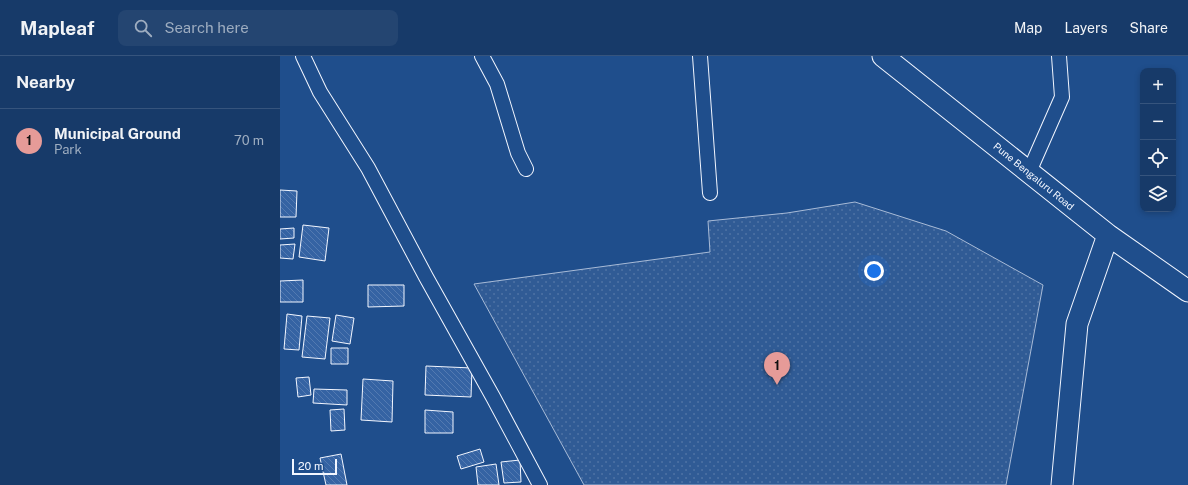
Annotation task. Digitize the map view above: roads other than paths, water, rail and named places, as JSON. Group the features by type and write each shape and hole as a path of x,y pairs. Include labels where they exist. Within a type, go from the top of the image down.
{"main road":[{"name":"Pune Bengaluru Road","path":"883,56 1108,235 1188,291"},
{"path":"1062,485 1077,324 1108,235"}],"street":[{"path":"302,56 320,92 368,168 540,485"},
{"path":"482,56 497,84 518,153 526,169"},
{"path":"700,56 710,193"},
{"path":"1029,172 1062,97 1059,56"}],"place":[{"name":"Municipal Ground","path":"777,385"}]}
